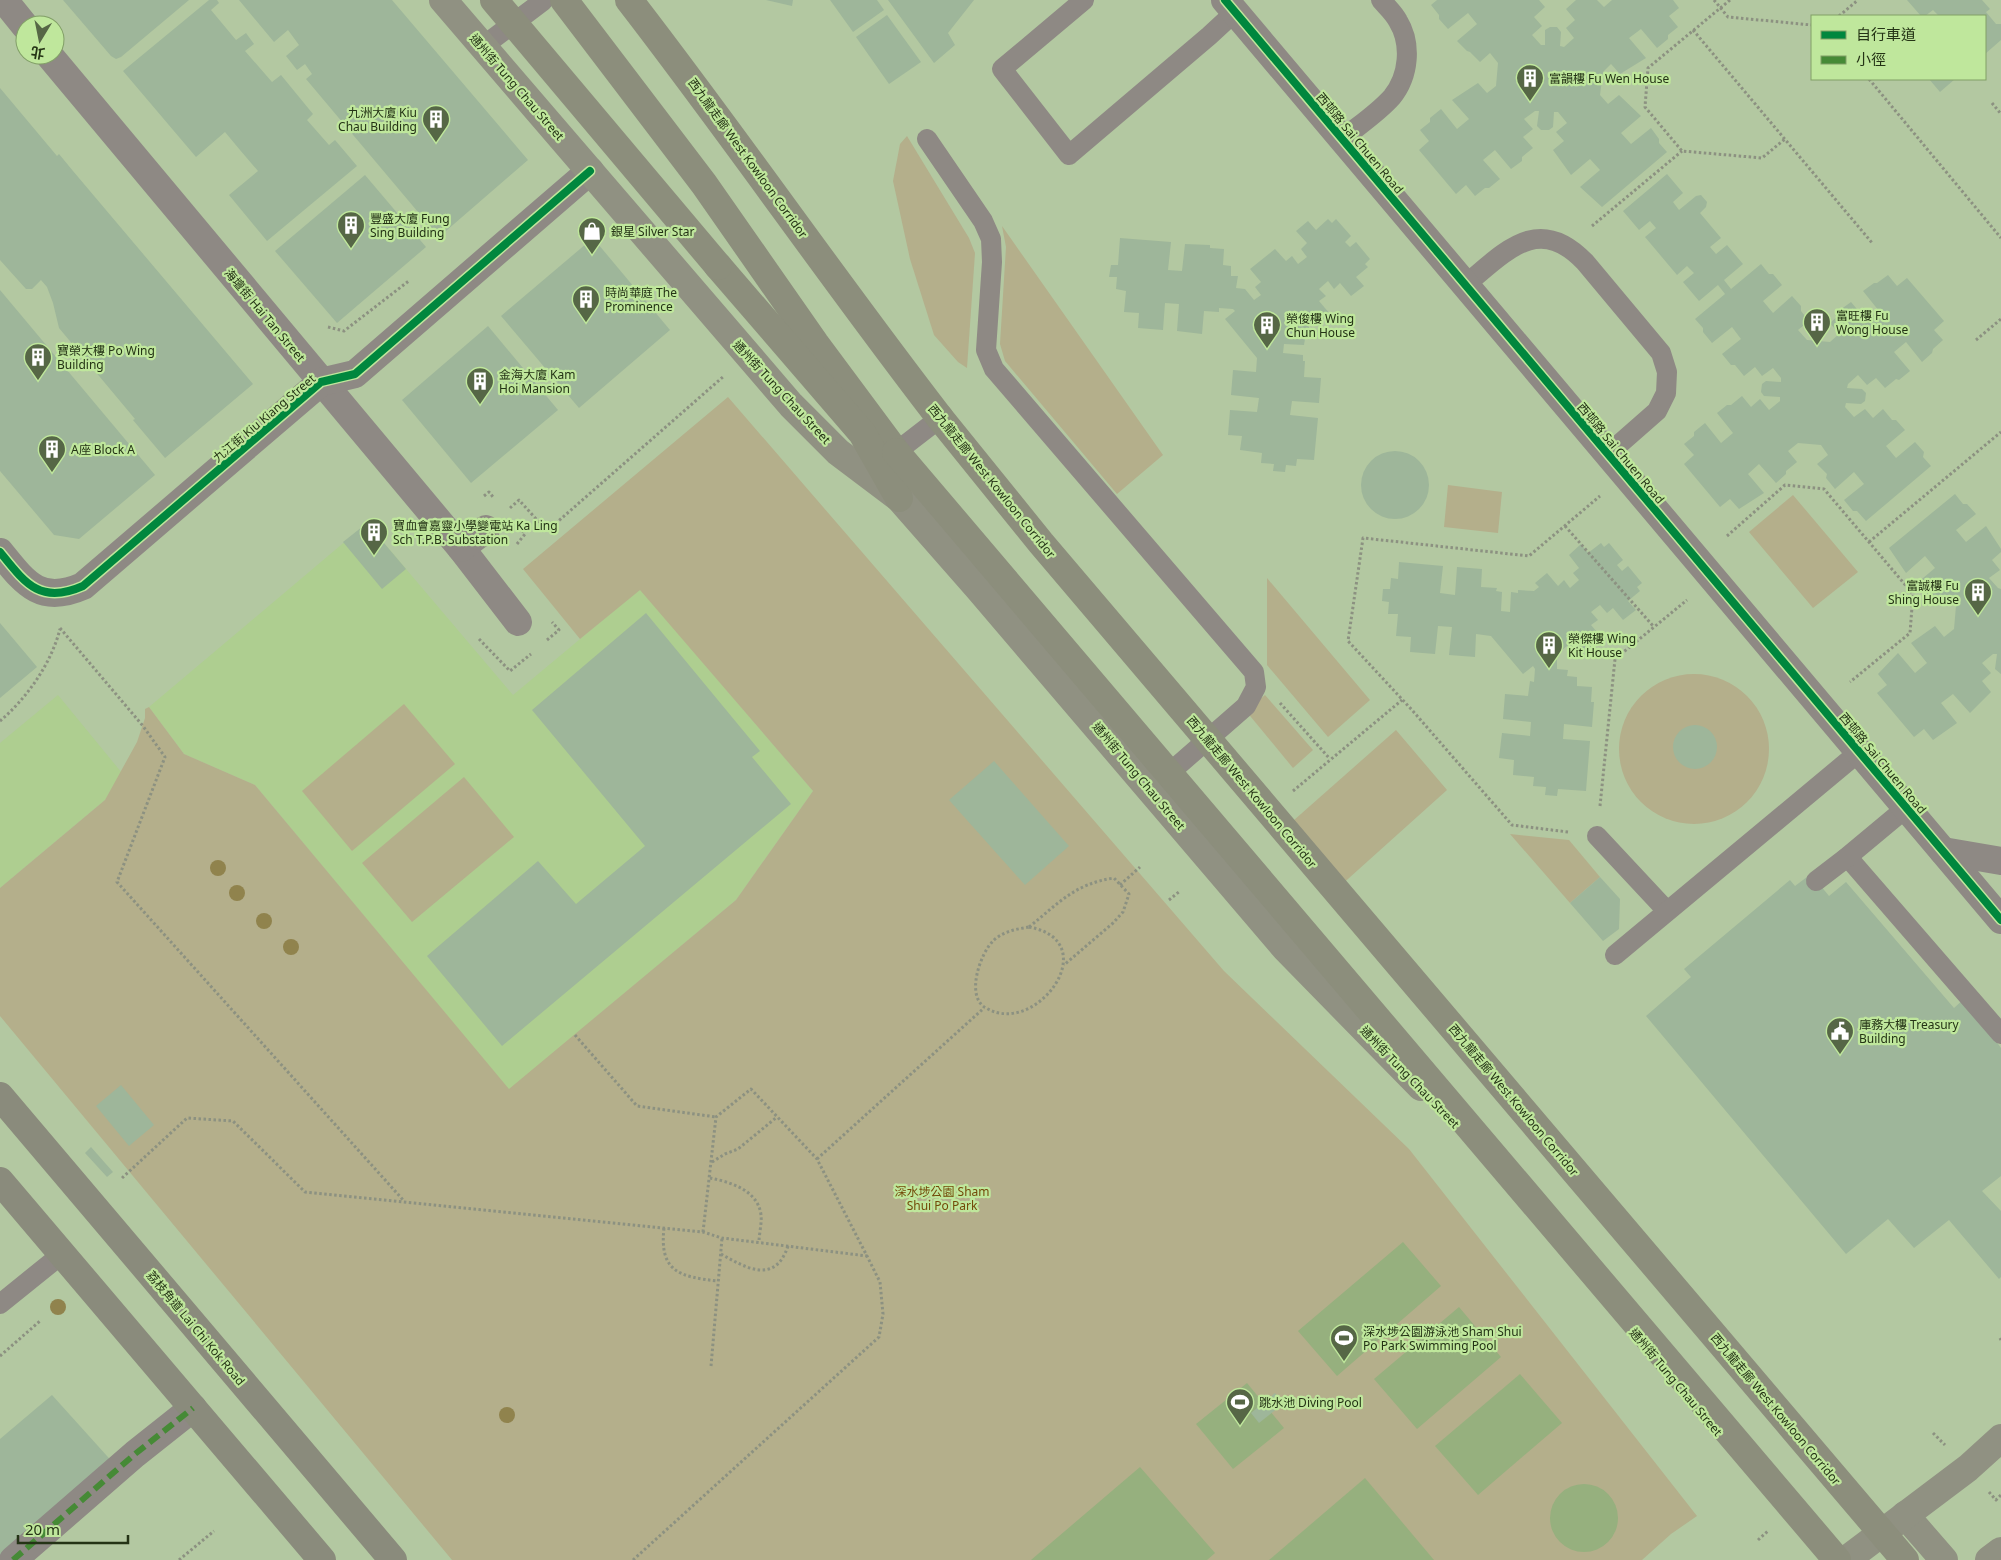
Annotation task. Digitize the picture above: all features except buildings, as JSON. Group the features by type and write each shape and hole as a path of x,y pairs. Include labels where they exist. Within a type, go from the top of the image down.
{"highway":[{"path":"494,0 718,266 862,433 898,498"},
{"path":"554,0 704,184 815,343 898,453 1836,1560"},
{"name":"西九龍走廊 West Kowloon Corridor","path":"629,0 896,361 1048,551 1904,1560"}],"main road":[{"name":"通州街 Tung Chau Street","path":"444,0 482,47 791,405 838,452 898,498 978,588 1285,948 1447,1113 1827,1560"},
{"name":"荔枝角道 Lai Chi Kok Road","path":"0,1096 393,1560"},
{"path":"0,1181 322,1560"},
{"path":"1846,1560 1968,1468 2001,1438"},
{"path":"1905,1515 1944,1560"},
{"path":"1989,1560 2001,1551"}],"street":[{"path":"4,0 16,15"},
{"name":"西邨路 Sai Chuen Road","path":"1230,6 2001,920"},
{"name":"海壇街 Hai Tan Street","path":"57,65 461,548 518,622"},
{"name":"九江街 Kiu Kiang Street","path":"70,592 83,586 95,577 321,382 355,374 590,171"},
{"path":"461,548 496,520"},
{"path":"0,552 23,580 40,590 55,594 70,592"},
{"path":"1943,851 2001,862"},
{"path":"13,1560 135,1454 193,1408"}],"lane":[{"path":"482,47 554,0"},
{"path":"1084,0 1002,69 1069,155 1230,6"},
{"path":"1342,139 1392,96 1402,79 1407,60 1405,40 1398,21 1381,0"},
{"path":"927,139 983,221 991,239 992,262 986,350 994,369 1254,672 1256,688 1246,706 1150,790"},
{"path":"1465,285 1515,244 1535,238 1554,240 1573,249 1597,276 1661,353 1667,372 1666,393 1657,411 1608,454"},
{"path":"898,453 941,419"},
{"path":"1615,955 1859,752"},
{"path":"1816,881 1906,808"},
{"path":"1597,836 1667,911"},
{"path":"1846,858 1851,861 2001,1034"},
{"path":"0,1304 62,1254"}],"path":[{"path":"1714,0 1728,18 1811,25"},
{"path":"1682,151 1645,106 1648,68 1730,0"},
{"path":"1840,15 1858,0"},
{"path":"1693,30 1873,244"},
{"path":"1870,80 2001,238"},
{"path":"1992,103 2001,114"},
{"path":"1592,226 1682,151 1762,158 1785,139"},
{"path":"1976,340 2001,319"},
{"path":"496,520 519,500 547,531 721,379 749,358"},
{"path":"1869,542 2001,432"},
{"path":"1727,536 1786,485 1824,489 1913,594 1910,634 1850,682"},
{"path":"478,502 488,492 494,498"},
{"path":"1600,496 1529,556 1364,538 1348,641 1512,825 1597,836 1614,659 1687,600"},
{"path":"514,548 525,534 519,526"},
{"path":"1565,526 1654,626"},
{"path":"0,721 33,686 57,642 70,592"},
{"path":"545,642 559,630 547,616"},
{"path":"60,628 143,726 165,757 117,882 405,1202"},
{"path":"479,639 510,671 538,648"},
{"path":"1254,672 1330,759"},
{"path":"1288,796 1402,700"},
{"path":"1120,885 1140,867"},
{"path":"1029,927 1053,935 1063,952 1063,966 1052,990 1031,1008 1001,1014 984,1008 975,993 977,974 986,950 994,940 1004,933 1029,927 1077,888 1096,880 1114,878 1129,894 1123,912 1113,923 1063,966"},
{"path":"1169,900 1180,891"},
{"path":"817,1159 984,1008"},
{"path":"575,1034 637,1106 716,1117"},
{"path":"632,1560 879,1337 883,1314 880,1282 817,1159 751,1089 716,1117 704,1232"},
{"path":"711,1162 738,1149 777,1117"},
{"path":"122,1178 187,1118 233,1121 305,1192 704,1232 722,1238 867,1256"},
{"path":"710,1178 733,1184 756,1201 761,1214 759,1242"},
{"path":"664,1228 662,1250 666,1260 676,1271 693,1278 718,1281"},
{"path":"711,1366 722,1238"},
{"path":"721,1254 746,1268 762,1270 776,1266 785,1256 788,1246"},
{"path":"0,1356 40,1322"},
{"path":"179,1560 214,1531"}],"shaded area":[{"path":"367,523 513,695 640,589 813,791 736,900 509,1090 255,785 184,754 149,707"},
{"path":"58,695 122,773 105,800 0,888 0,743"},
{"path":"1403,1242 1441,1286 1337,1376 1298,1331"},
{"path":"1459,1307 1501,1357 1417,1429 1374,1379"},
{"path":"1520,1374 1562,1423 1478,1495 1435,1446"},
{"name":"跳水池 Diving Pool","path":"1247,1383 1284,1428 1233,1469 1196,1424"},
{"path":"1140,1467 1215,1553 1207,1560 1031,1560"},
{"path":"1365,1478 1434,1560 1269,1560"},
{"path":"1591,1484 1603,1490 1612,1499 1618,1511 1616,1531 1608,1542 1591,1552 1577,1552 1560,1542 1552,1531 1550,1511 1560,1494 1571,1486"}],"green space":[{"path":"907,136 969,238 975,253 967,368 958,362 934,335 910,259 893,181 900,144"},
{"path":"1002,226 1163,455 1117,494 1005,361 1000,344 1006,247"},
{"name":"深水埗公園 Sham Shui Po Park","path":"728,397 1224,971 1409,1149 1697,1516 1671,1534 1642,1560 452,1560 0,1016 0,888 105,800 137,742 145,718 145,709 149,707 184,754 255,785 509,1089 736,900 813,791 640,590 580,639 523,569"},
{"path":"1448,485 1502,492 1498,533 1444,527"},
{"path":"1793,495 1858,572 1813,608 1749,532"},
{"path":"1267,578 1370,700 1328,737 1267,665"},
{"path":"1694,674 1709,675 1723,679 1736,686 1747,696 1757,707 1764,720 1768,734 1768,764 1764,778 1757,791 1747,802 1736,812 1723,819 1709,823 1694,824 1679,823 1665,819 1652,812 1641,802 1631,791 1624,778 1620,764 1619,749 1620,734 1624,720 1631,707 1641,696 1652,686 1665,679 1679,675"},
{"path":"1265,695 1313,750 1293,768 1246,711"},
{"path":"404,704 455,764 352,851 302,791"},
{"path":"1396,730 1447,790 1329,896 1276,836"},
{"path":"464,777 514,837 412,922 362,863"},
{"path":"1510,834 1569,840 1600,877 1570,903"}],"marked path":[{"path":"13,1560 135,1454 193,1408"}],"cycle path":[{"path":"1225,0 2001,920"},
{"path":"0,552 17,573 35,588 44,592 55,593 83,586 321,382 355,374 590,171"}],"place":[{"name":"富韻樓 Fu Wen House","path":"1530,102"},
{"name":"九洲大廈 Kiu Chau Building","path":"436,143"},
{"name":"豐盛大廈 Fung Sing Building","path":"351,249"},
{"name":"銀星 Silver Star","path":"592,255"},
{"name":"時尚華庭 The Prominence","path":"586,323"},
{"name":"富旺樓 Fu Wong House","path":"1817,346"},
{"name":"榮俊樓 Wing Chun House","path":"1267,349"},
{"name":"寶榮大樓 Po Wing Building","path":"38,381"},
{"name":"金海大廈 Kam Hoi Mansion","path":"480,405"},
{"name":"A座 Block A","path":"52,473"},
{"name":"寶血會嘉靈小學變電站 Ka Ling Sch T.P.B. Substation","path":"374,556"},
{"name":"富誠樓 Fu Shing House","path":"1978,616"},
{"name":"榮傑樓 Wing Kit House","path":"1549,669"},
{"name":"庫務大樓 Treasury Building","path":"1840,1055"},
{"name":"深水埗公園游泳池 Sham Shui Po Park Swimming Pool","path":"1344,1362"},
{"name":"跳水池 Diving Pool","path":"1240,1426"}]}
